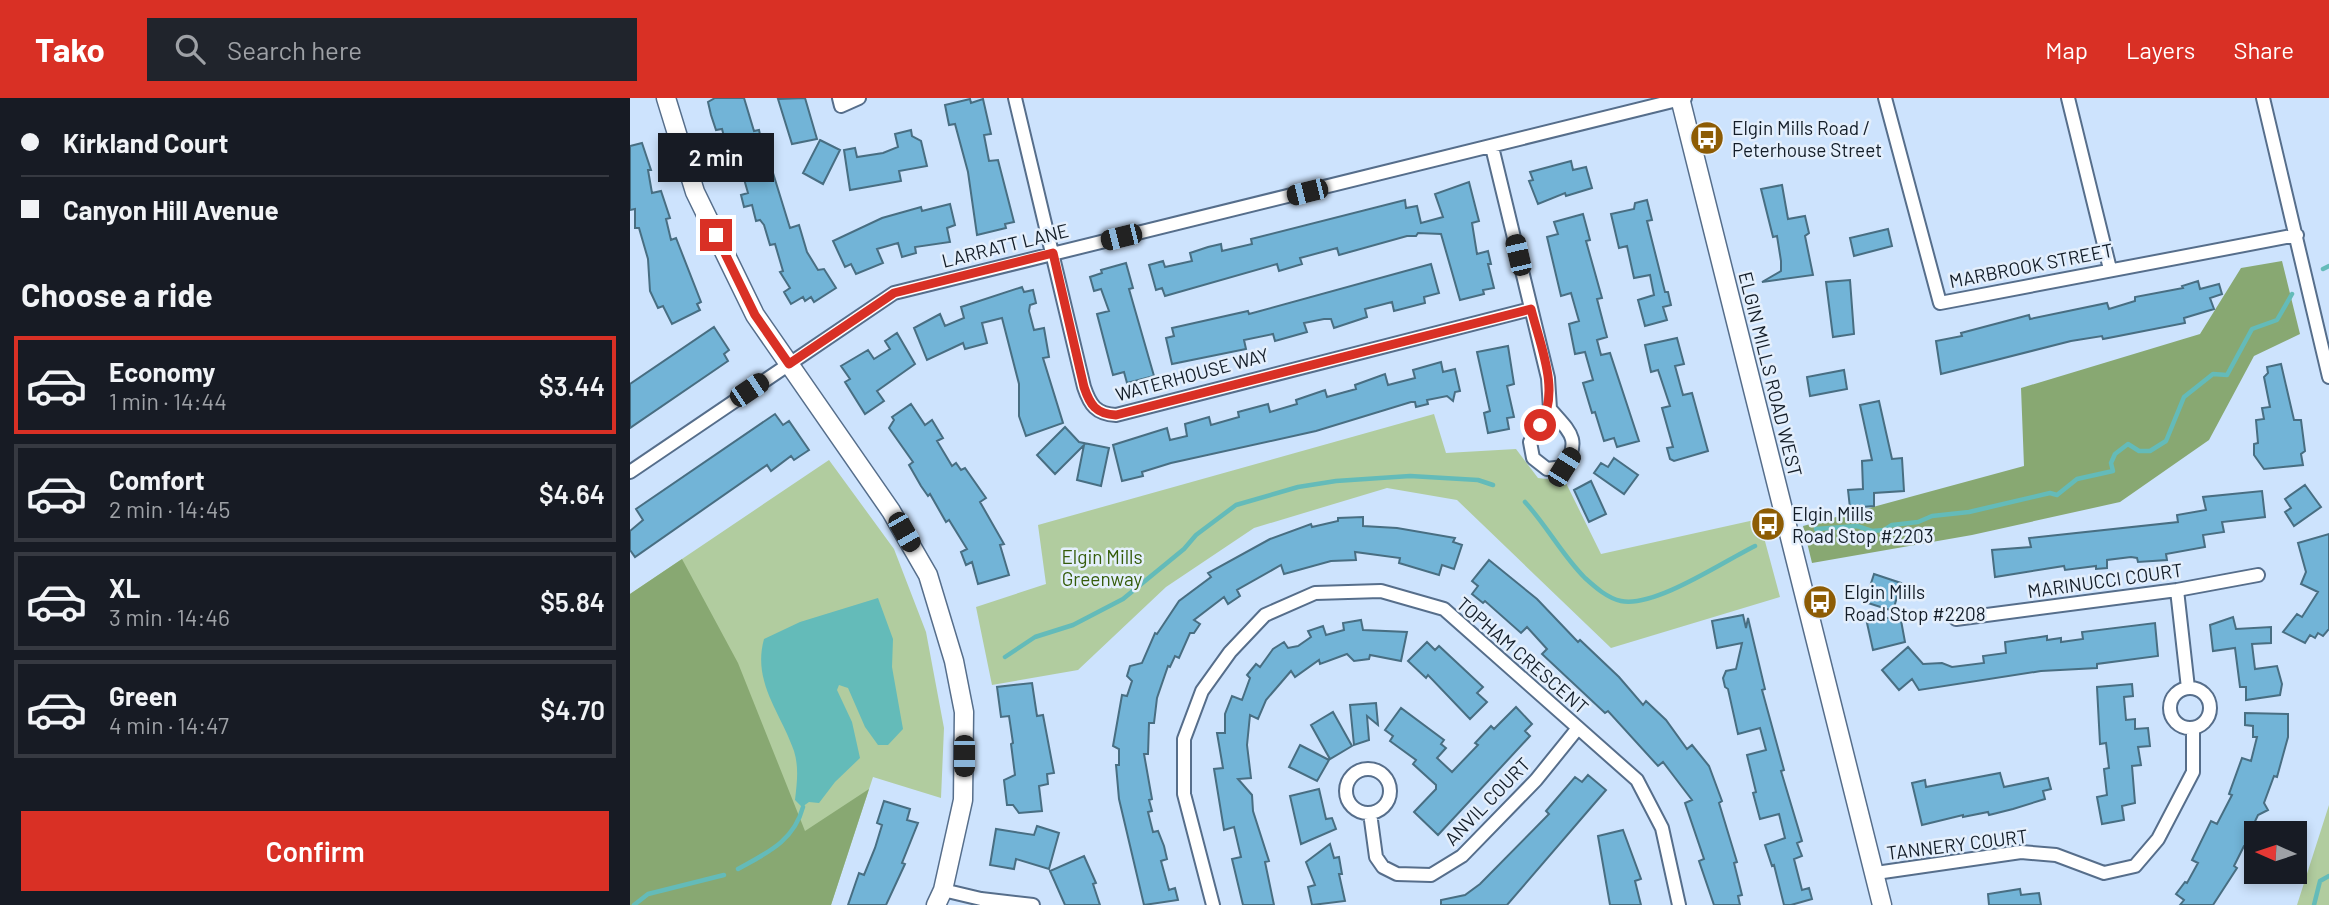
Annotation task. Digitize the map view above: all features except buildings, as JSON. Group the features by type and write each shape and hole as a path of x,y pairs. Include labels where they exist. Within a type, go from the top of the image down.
{"street":[{"path":"666,98 695,192 755,315 891,511 928,575 954,661 964,712 963,800 940,897 1033,905"},
{"path":"839,98 841,106 859,98"},
{"name":"WATERHOUSE WAY","path":"1016,98 1084,387 1090,406 1104,415 1116,415 1531,309"},
{"name":"LARRATT LANE","path":"630,472 894,293 1682,98"},
{"name":"ELGIN MILLS ROAD WEST","path":"1682,98 1882,905"},
{"name":"MARBROOK STREET","path":"1885,98 1941,303 2297,235"},
{"path":"2068,98 2110,270"},
{"path":"2263,98 2329,377"},
{"path":"1492,147 1548,378 1550,409 1530,442 1533,458 1547,469 1564,467 1574,452 1572,435 1550,409"},
{"name":"MARINUCCI COURT","path":"1956,619 2177,590 2258,575"},
{"path":"2177,590 2188,688"},
{"name":"TOPHAM CRESCENT","path":"1213,905 1184,794 1184,739 1202,691 1230,652 1265,615 1315,593 1368,591 1381,591 1444,609 1637,780 1662,828 1679,905"},
{"path":"2188,688 2202,691 2210,703 2209,717 2193,729 2180,726 2170,711 2172,698 2188,688"},
{"name":"ANVIL COURT","path":"1370,813 1376,857 1383,867 1397,874 1431,875 1462,856 1536,780 1578,728"},
{"name":"TANNERY COURT","path":"1876,873 2021,852 2056,855 2104,873 2135,866 2148,855 2158,839 2193,772 2193,729"}],"green space":[{"name":"Elgin Mills Greenway","path":"1434,414 1446,453 1516,449 1538,478 1565,481 1601,554 1759,519 1780,597 1611,648 1457,500 1387,488 1254,528 1166,587 1078,670 992,685 976,607 1046,584 1038,525"},
{"path":"829,460 894,549 926,632 944,728 941,798 873,777 831,905 630,905 630,594"},
{"path":"2329,805 2329,905 2297,905 2304,884 2307,884 2307,874"}],"shaded area":[{"path":"2282,261 2300,334 2254,356 2209,440 2120,502 1972,535 1812,563 1803,526 2024,466 2021,388 2200,334 2241,268"},
{"path":"682,559 738,663 805,831 869,789 831,905 630,905 630,594"},
{"path":"878,598 893,639 892,667 903,729 888,745 878,745 865,727 848,688 839,685 837,690 852,722 860,758 835,782 819,803 809,802 802,807 795,800 796,757 765,683 761,655 764,639 800,622"}],"waterway":[{"path":"2323,269 2329,266"},
{"path":"1816,529 1857,526 1872,531 1884,530 1892,525 1918,522 1932,516 1969,512 2050,493 2057,495 2077,479 2113,471 2111,463 2115,454 2128,444 2139,451 2150,451 2166,441 2184,397 2213,374 2227,375 2252,329 2277,320 2292,294"},
{"path":"1005,657 1035,637 1073,625 1123,599 1184,549 1196,535 1236,505 1298,487 1336,481 1410,476 1478,480 1493,485"},
{"path":"1525,502 1585,578 1606,595 1621,601 1635,601 1670,591 1755,546"},
{"path":"738,869 778,845 793,829 803,807"},
{"path":"634,905 648,894 724,875"},
{"path":"2314,905 2320,881 2329,876"}],"place":[{"name":"Elgin Mills Road / Peterhouse Street","path":"1707,138"},
{"name":"Elgin Mills Road Stop #2203","path":"1768,524"},
{"name":"Elgin Mills Road Stop #2208","path":"1820,602"}],"route":[{"path":"716,235 755,315 789,364 894,293 1053,253 1084,387 1090,406 1104,415 1116,415 1334,357 1531,309 1548,378 1550,409 1540,425"}]}
